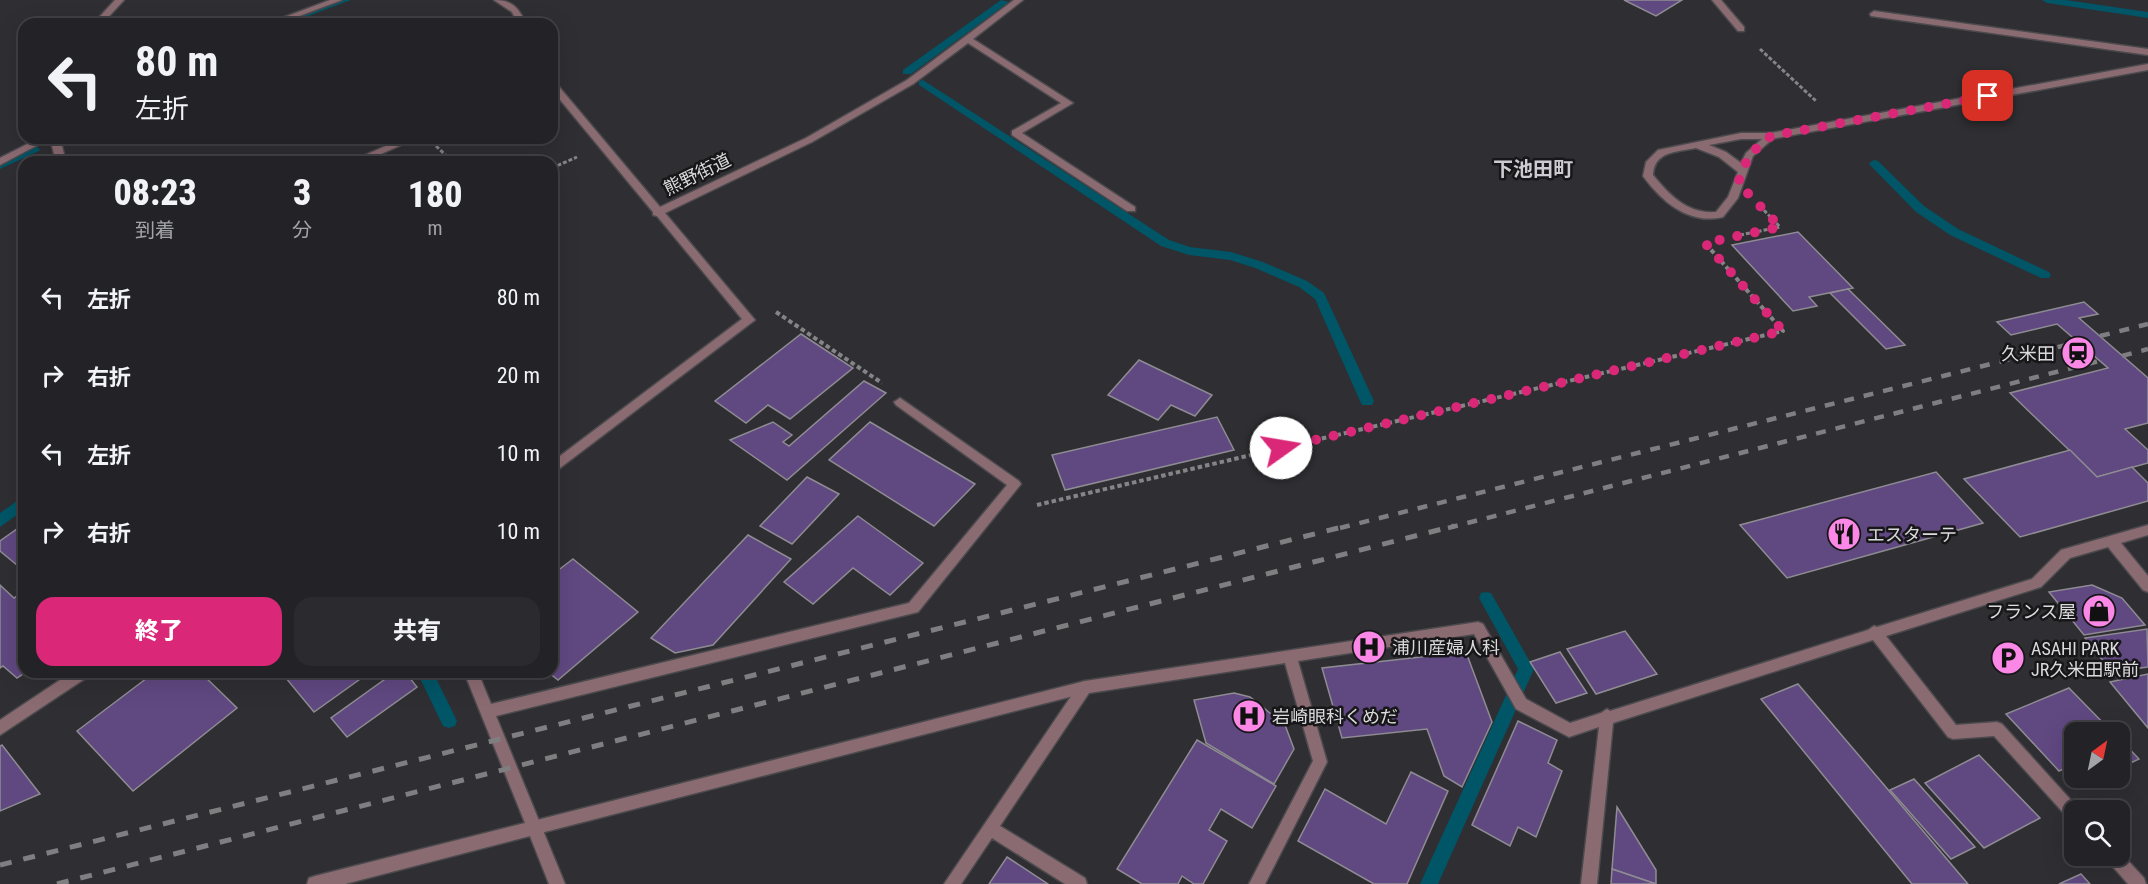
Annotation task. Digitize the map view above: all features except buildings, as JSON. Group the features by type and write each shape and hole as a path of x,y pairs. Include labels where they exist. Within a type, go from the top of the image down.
{"street":[{"path":"103,18 120,0"},
{"path":"287,18 338,0"},
{"path":"498,0 516,11 519,18"},
{"path":"1716,0 1741,29"},
{"name":"熊野街道","path":"749,320 657,213 809,140 900,88 1017,1"},
{"path":"1874,14 2148,52"},
{"path":"966,38 1068,103 1015,133 1131,208"},
{"path":"1771,136 1749,155 1733,198 1719,215 1704,217 1684,211 1668,200 1648,176 1648,165 1652,158 1661,152 1693,144 1741,136 1771,136 2148,67"},
{"path":"558,91 657,213"},
{"path":"0,162 34,144"},
{"path":"368,156 398,144"},
{"path":"1693,144 1713,149 1735,161 1743,172"},
{"path":"558,465 749,320"},
{"path":"487,712 913,608 1016,484 900,402"},
{"path":"315,884 1085,687 1478,628 1521,704 1569,730 1607,716 2036,583 2066,554 2148,530"},
{"path":"2111,542 2148,586"},
{"path":"1874,632 1953,732 1997,729 2064,803"},
{"path":"1257,884 1320,762 1290,656"},
{"path":"0,728 75,678"},
{"path":"473,678 557,884"},
{"path":"952,884 1085,687"},
{"path":"1589,884 1607,716"},
{"path":"990,828 1079,884"},
{"path":"2122,866 2138,884"}],"path":[{"path":"1741,29 1771,60 1820,103"},
{"path":"435,144 447,156"},
{"path":"1737,236 1780,227 1738,183"},
{"path":"989,516 1783,331 1705,243 1715,240"},
{"path":"749,320 771,309 897,393 900,402"}],"waterway":[{"path":"295,18 346,0"},
{"path":"2047,0 2148,15"},
{"path":"907,72 1004,2"},
{"path":"923,83 1165,243 1189,251 1231,256 1259,265 1303,284 1320,296 1367,401"},
{"path":"21,156 35,149"},
{"path":"0,166 18,157"},
{"path":"1874,163 1920,209 1954,232 2045,275"},
{"path":"0,521 18,507"},
{"path":"1429,884 1526,669 1486,598"},
{"path":"428,678 449,721"}],"railway":[{"path":"2100,336 2148,324"},
{"path":"1340,528 2078,342"},
{"path":"2122,356 2148,349"},
{"path":"1448,528 2099,361"},
{"path":"0,865 1346,526"},
{"path":"57,884 1454,526"}],"place":[{"name":"久米田","path":"2078,353"},
{"name":"エスターテ","path":"1844,534"},
{"name":"フランス屋","path":"2099,611"},
{"name":"浦川産婦人科","path":"1369,647"},
{"name":"ASAHI PARK JR久米田駅前","path":"2008,658"},
{"name":"岩崎眼科くめだ","path":"1249,716"}],"district":[{"name":"下池田町","path":"1533,169"}],"route":[{"path":"1281,448 1783,331 1705,243 1780,227 1738,183 1749,155 1771,136 1988,96"}]}
